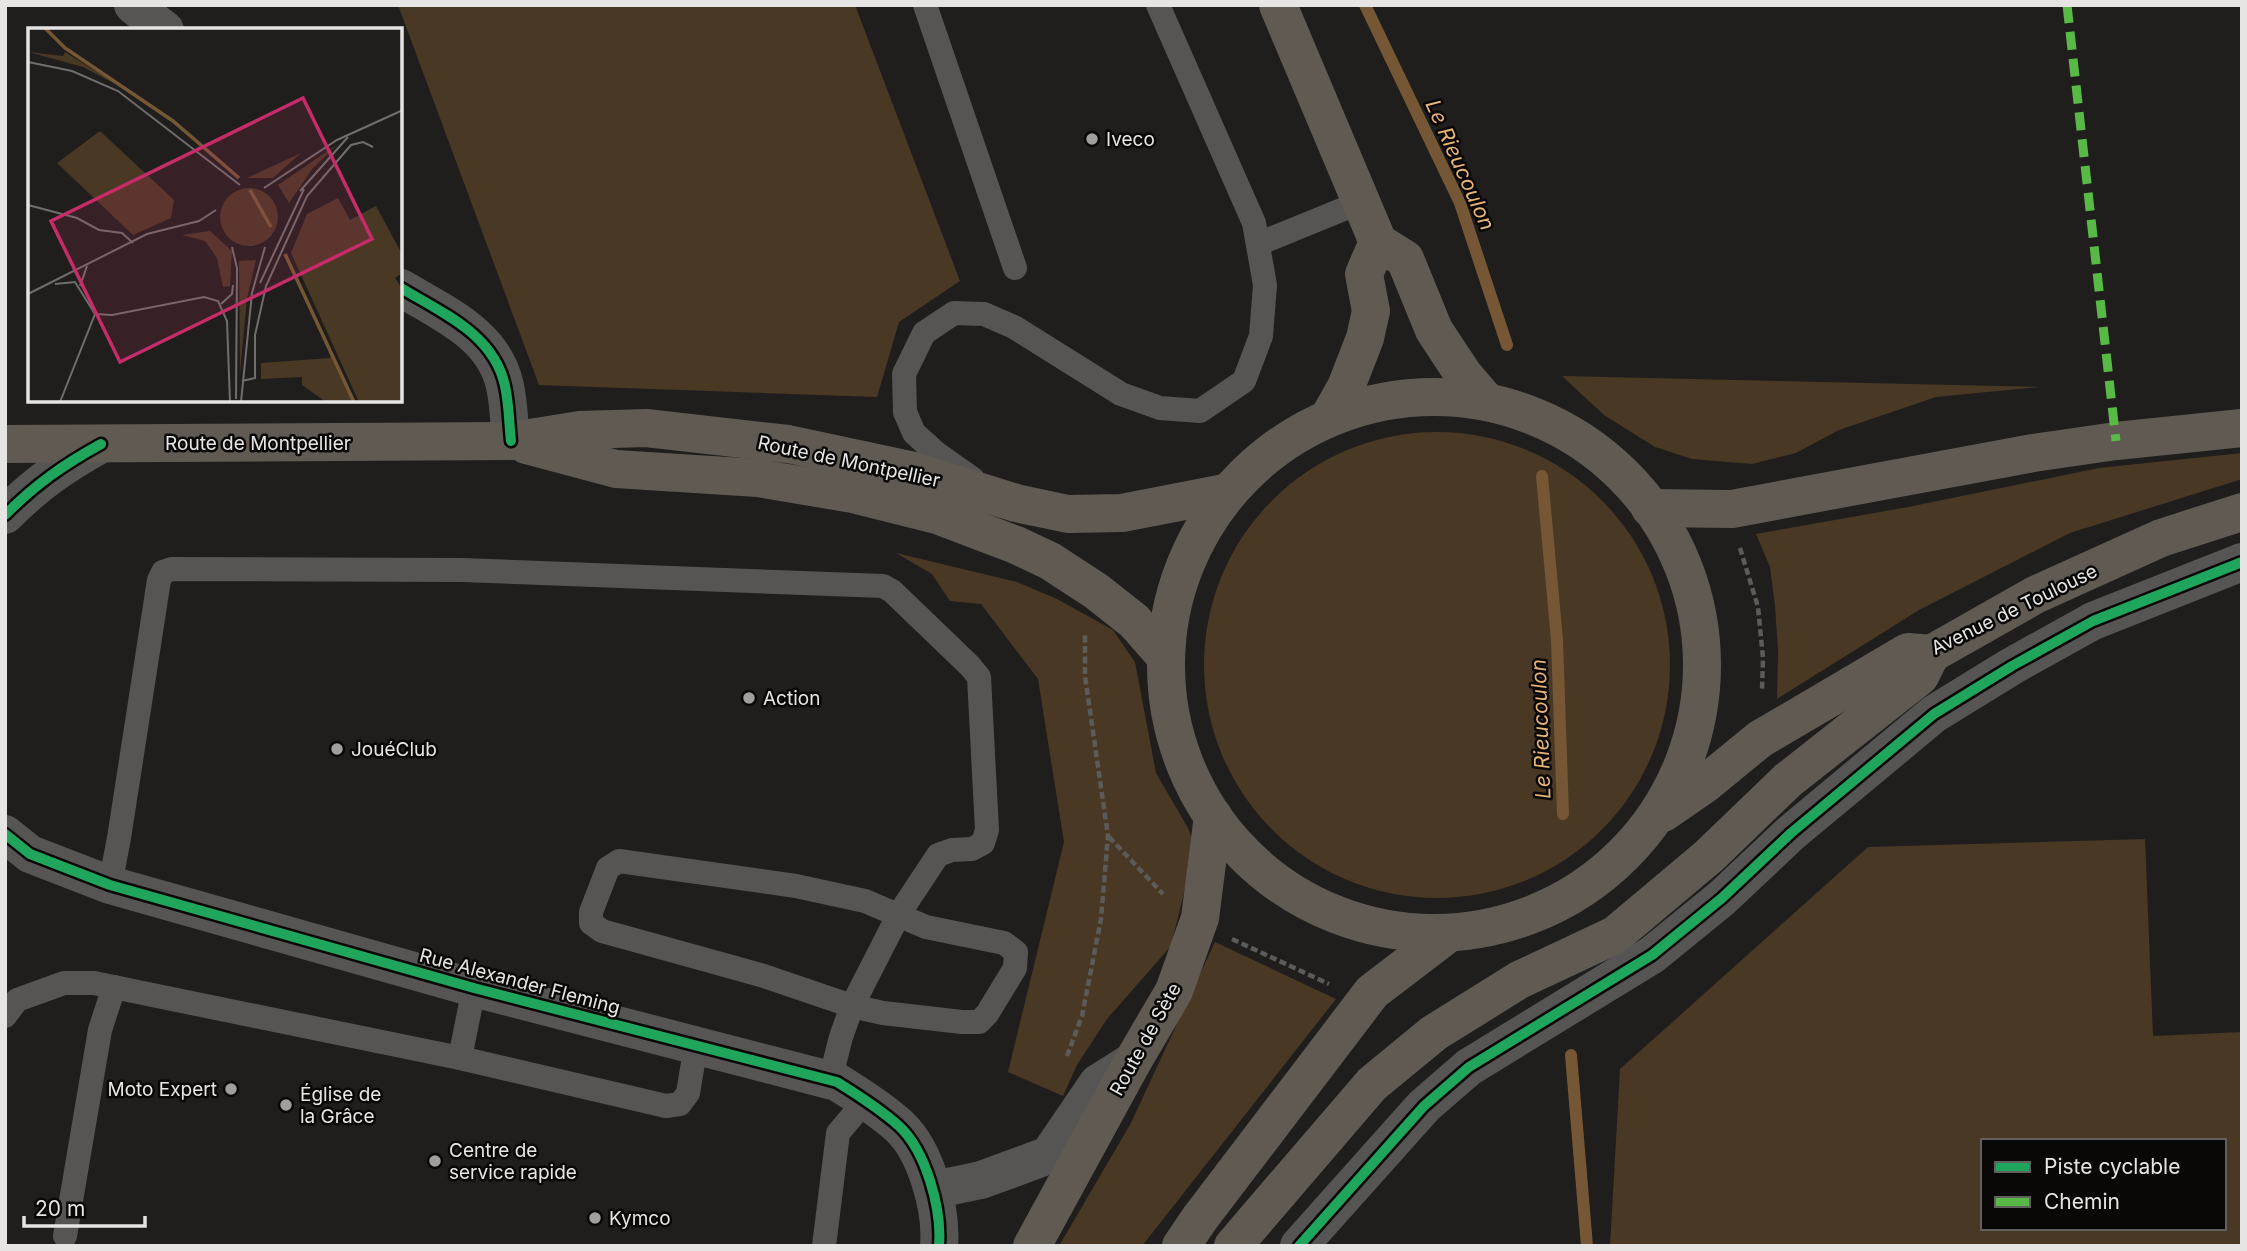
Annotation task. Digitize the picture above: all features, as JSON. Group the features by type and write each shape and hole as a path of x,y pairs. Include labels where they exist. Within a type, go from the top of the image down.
{"main road":[{"path":"1278,5 1378,242 1405,259 1434,330 1463,374 1487,402"},
{"path":"1329,417 1346,387 1365,338 1370,311 1364,274 1378,242"},
{"path":"1407,397 1447,397 1487,402 1535,416 1579,440 1618,470 1650,508 1675,548 1692,592 1701,638 1703,684 1695,730 1680,775 1658,816 1632,849 1601,877 1567,899 1529,917 1490,928 1448,934 1409,933 1370,926 1333,914 1298,896 1266,873 1238,847 1213,816 1188,767 1176,731 1164,655 1170,611 1181,569 1200,529 1225,493 1272,449 1329,417 1367,404 1407,397"},
{"name":"Route de Montpellier","path":"5,444 511,441 580,430 646,428 788,444 911,470 1016,503 1068,514 1122,513 1225,493"},
{"path":"1650,508 1732,509 2033,453 2116,440 2242,428"},
{"name":"Route de Montpellier","path":"511,441 616,469 758,478 853,494 937,515 1050,561 1096,591 1134,621 1164,655"},
{"name":"Avenue de Toulouse","path":"1658,816 1705,784 1760,739 1908,652 1931,654 2000,614 2060,584 2161,538 2242,512"},
{"path":"1233,1246 1372,1084 1434,1033 1519,980 1615,935 1709,856 1788,780 1920,676 1931,654"},
{"name":"Route de Sète","path":"1032,1246 1133,1061 1174,992 1200,918 1213,816"},
{"path":"1181,1246 1372,992 1448,934"}],"street":[{"path":"133,5 162,28"},
{"path":"402,289 470,329 494,357 505,386 511,441"},
{"path":"5,515 39,483 101,444"},
{"path":"1299,1246 1424,1106 1469,1067 1652,956 1722,898 1791,833 1934,714 2093,621 2242,562"},
{"name":"Rue Alexander Fleming","path":"5,834 30,854 110,885 474,988 837,1082 901,1127 920,1155 933,1190 940,1235 939,1246"},
{"path":"933,1190 981,1180 1049,1155 1098,1083 1133,1061"}],"lane":[{"path":"925,5 1015,268"},
{"path":"1016,503 961,472 914,433 905,412 904,374 924,333 954,313 984,314 1014,327 1121,394 1160,408 1200,411 1244,381 1261,335 1265,285 1254,223 1158,5"},
{"path":"1258,244 1361,202"},
{"path":"110,885 159,580 163,572 172,569 477,570 883,586 892,591 970,666 978,677 987,830 983,843 972,849 952,850 938,855 899,914 852,1006 830,1080"},
{"path":"619,861 796,886 865,901 899,914 926,928 1004,943 1016,952 1015,968 987,1014 979,1022 883,1013 852,1006 764,976 603,931 592,923 591,912 608,867 619,861"},
{"path":"5,1016 17,1000 64,983 94,983 460,1058 666,1106 680,1104 688,1093 696,1045"},
{"path":"65,1236 100,1030 114,987"},
{"path":"460,1058 474,988"},
{"path":"824,1246 838,1132 866,1100"}],"path":[{"path":"1732,509 1740,548 1759,607 1763,658 1760,739"},
{"path":"1063,1068 1082,1016 1098,932 1108,836 1085,676 1085,627 1096,591"},
{"path":"1108,836 1161,892 1220,933 1338,988 1356,986 1372,992"}],"shaded area":[{"path":"398,5 855,5 960,281 899,322 877,397 539,385"},
{"path":"1562,376 2040,387 1936,397 1839,430 1796,453 1752,464 1692,459 1655,447 1604,415"},
{"path":"1437,432 1482,436 1526,450 1566,471 1602,500 1631,536 1652,576 1666,620 1670,665 1666,710 1652,754 1631,794 1602,830 1566,859 1526,880 1482,894 1437,898 1392,894 1348,880 1308,859 1272,830 1243,794 1222,754 1208,710 1204,665 1208,620 1222,576 1243,536 1272,500 1308,471 1348,450 1392,436"},
{"path":"2242,453 2242,479 2070,533 1919,610 1777,699 1775,606 1770,567 1756,534 1908,507 2099,468"},
{"path":"896,553 1017,582 1057,599 1113,630 1135,662 1156,773 1188,828 1195,847 1171,946 1107,1019 1077,1065 1063,1096 1008,1072 1064,842 1038,679 981,604 950,601 932,574"},
{"path":"2145,839 2153,1036 2242,1032 2242,1246 1610,1246 1620,1069 1868,847"},
{"path":"1215,942 1336,999 1142,1246 1059,1246 1131,1123"}],"waterway":[{"name":"Le Rieucoulon","path":"1365,5 1460,203 1507,345"},
{"name":"Le Rieucoulon","path":"1542,476 1557,640 1563,814"},
{"name":"Le Rieucoulon","path":"1571,1055 1587,1246"}],"marked path":[{"path":"2067,5 2116,441"}],"cycle path":[{"path":"402,289 449,316 490,352 505,386 511,441"},
{"path":"5,515 50,476 101,444"},
{"path":"1299,1246 1424,1106 1469,1067 1652,955 1722,898 1791,833 1934,714 2093,621 2242,562"},
{"path":"5,834 30,854 110,885 474,988 837,1082 869,1102 909,1137 924,1165 935,1198 939,1246"}],"place":[{"name":"Iveco","path":"1092,139"},
{"name":"Action","path":"749,698"},
{"name":"JouéClub","path":"337,749"},
{"name":"Moto Expert","path":"231,1089"},
{"name":"Église de la Grâce","path":"286,1105"},
{"name":"Centre de service rapide","path":"435,1161"},
{"name":"Kymco","path":"595,1218"}]}
